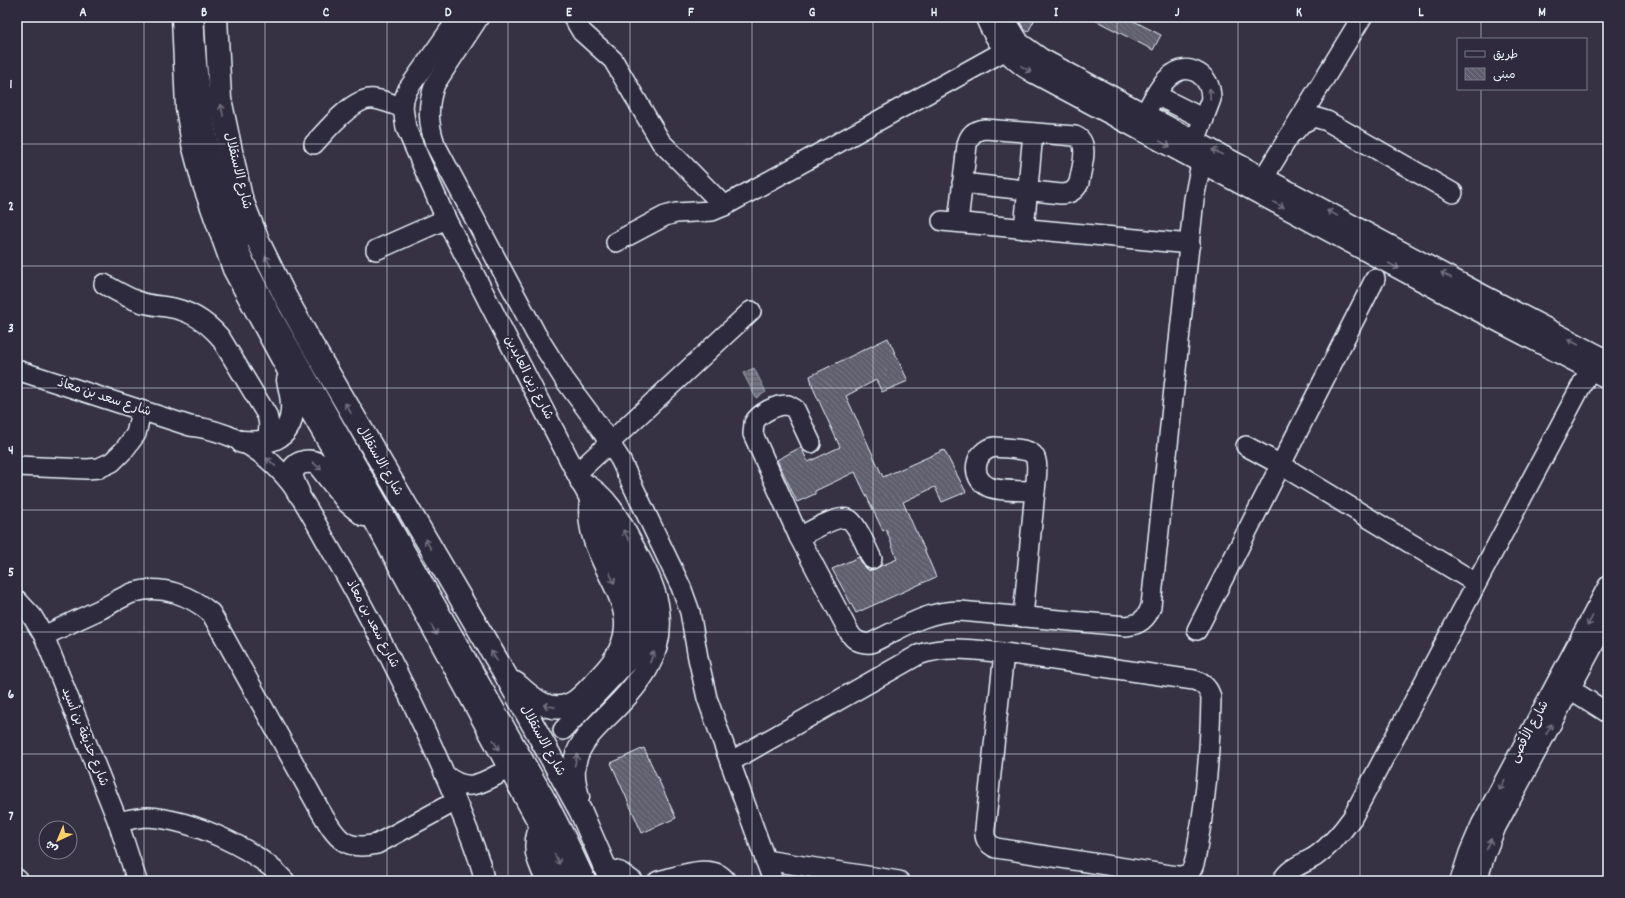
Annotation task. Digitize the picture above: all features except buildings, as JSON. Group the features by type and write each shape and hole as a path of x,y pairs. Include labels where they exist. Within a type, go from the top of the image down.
{"highway":[{"path":"183,17 187,108 193,144 203,182 234,269 284,363 376,522 540,824 567,881"},
{"name":"شارع الاستقلال","path":"216,17 220,99 241,198 259,243 285,296 312,345 505,674 581,812 603,877"},
{"path":"242,442 265,442 279,436 284,431 291,418 292,403 284,363"},
{"path":"298,492 292,478 292,472 295,466 300,463 312,461 318,464 348,502 376,522"},
{"path":"505,674 540,703 558,707 576,701 609,667 621,650 626,630 625,610 594,538 583,486"},
{"path":"581,812 574,780 575,761 578,753 587,737 626,696 645,673 656,647 659,619 654,591 629,540 607,503 596,492 583,486"}],"street":[{"path":"188,17 192,88 202,144 217,195 247,268 272,316 549,805 586,881"},
{"path":"194,17 197,72 203,113 217,174 238,232 297,347 571,833 603,877 620,872 633,881"},
{"name":"شارع زين العابدين","path":"460,17 408,89 404,99 403,108 406,128 446,219 639,596 642,610 640,636 636,649 629,660 563,730"},
{"path":"479,17 435,84 428,110 431,133 536,334 564,379 610,442 630,476 686,600 707,698 773,881"},
{"path":"573,17 582,32 613,60 661,142 724,206"},
{"path":"985,17 995,38 1012,47"},
{"path":"1004,17 1009,28 1012,47 1028,70 1141,122 1195,154 1260,184 1470,298 1522,325 1598,361 1608,379"},
{"path":"1260,184 1362,17"},
{"path":"616,242 665,216 712,211 724,206 1012,47"},
{"path":"811,443 794,409 788,405 780,406 761,415 754,423 754,434 799,537 849,632 856,641 861,643 871,643 927,615 942,612 960,611 1126,626 1137,624 1142,621 1149,612 1151,606 1190,244 1195,190 1195,154 1211,99 1211,93 1207,81 1197,72 1184,70 1172,73 1163,83 1141,122"},
{"path":"1156,95 1204,119"},
{"path":"314,144 339,118 361,101 373,99 403,108"},
{"path":"1285,142 1302,124 1314,117 1327,121 1453,193"},
{"path":"962,183 1065,194 1074,191 1079,183 1084,149 1083,142 1075,136 985,129 974,132 967,142 962,183 950,222 1190,244"},
{"path":"1024,229 1033,133"},
{"path":"376,250 446,219"},
{"path":"1197,630 1375,279"},
{"path":"104,284 132,300 150,305 179,309 191,313 202,319 220,336 267,415 270,426 265,442"},
{"path":"583,486 610,442 751,311"},
{"path":"1282,881 1285,875 1315,856 1328,845 1343,830 1352,818 1476,583 1598,361"},
{"name":"شارع سعد بن معاذ","path":"17,370 141,411 190,426 212,430 242,442 268,459 289,480 298,492 351,584 414,729 475,881"},
{"path":"17,466 88,469 99,468 112,462 124,450 136,434 141,411"},
{"path":"267,415 281,419 291,418"},
{"name":"شارع سعد بن معاذ","path":"190,426 209,440 223,445 249,460 279,489 379,646 431,739 463,816 482,868 484,881"},
{"path":"1246,446 1281,465 1476,583"},
{"path":"1023,617 1036,491"},
{"path":"799,537 834,520 846,518 854,523 872,558"},
{"name":"شارع الأقصى","path":"1460,881 1469,853 1481,825 1608,586"},
{"path":"44,636 135,592 156,590 169,591 187,597 201,604 211,613 321,812 339,840 352,846 365,847 377,844 445,807"},
{"name":"شارع حذيفة بن أسيد","path":"17,600 32,616 44,636 118,822 137,881"},
{"name":"شارع الأقصى","path":"1477,881 1496,827 1608,618"},
{"path":"730,762 918,655 937,650 967,648 1004,653 1194,680 1204,684 1207,688 1210,693 1211,703 1207,770 1200,833 1194,864 1190,872 1186,875 1177,876 996,848 989,843 986,839 985,829 1004,653"},
{"path":"1570,689 1608,713"},
{"path":"445,775 458,783 474,785 489,779 472,795 463,816"},
{"path":"118,822 138,817 148,817 182,824 208,832 234,843 258,857 286,881"},
{"path":"540,824 535,836 535,851 536,858 546,881"},
{"path":"765,860 899,881"},
{"path":"658,881 708,870 717,872 726,881"}],"water":[{"path":"754,368 766,392 756,398 743,373"}],"tunnel":[{"path":"509,769 539,751 563,730"}]}
